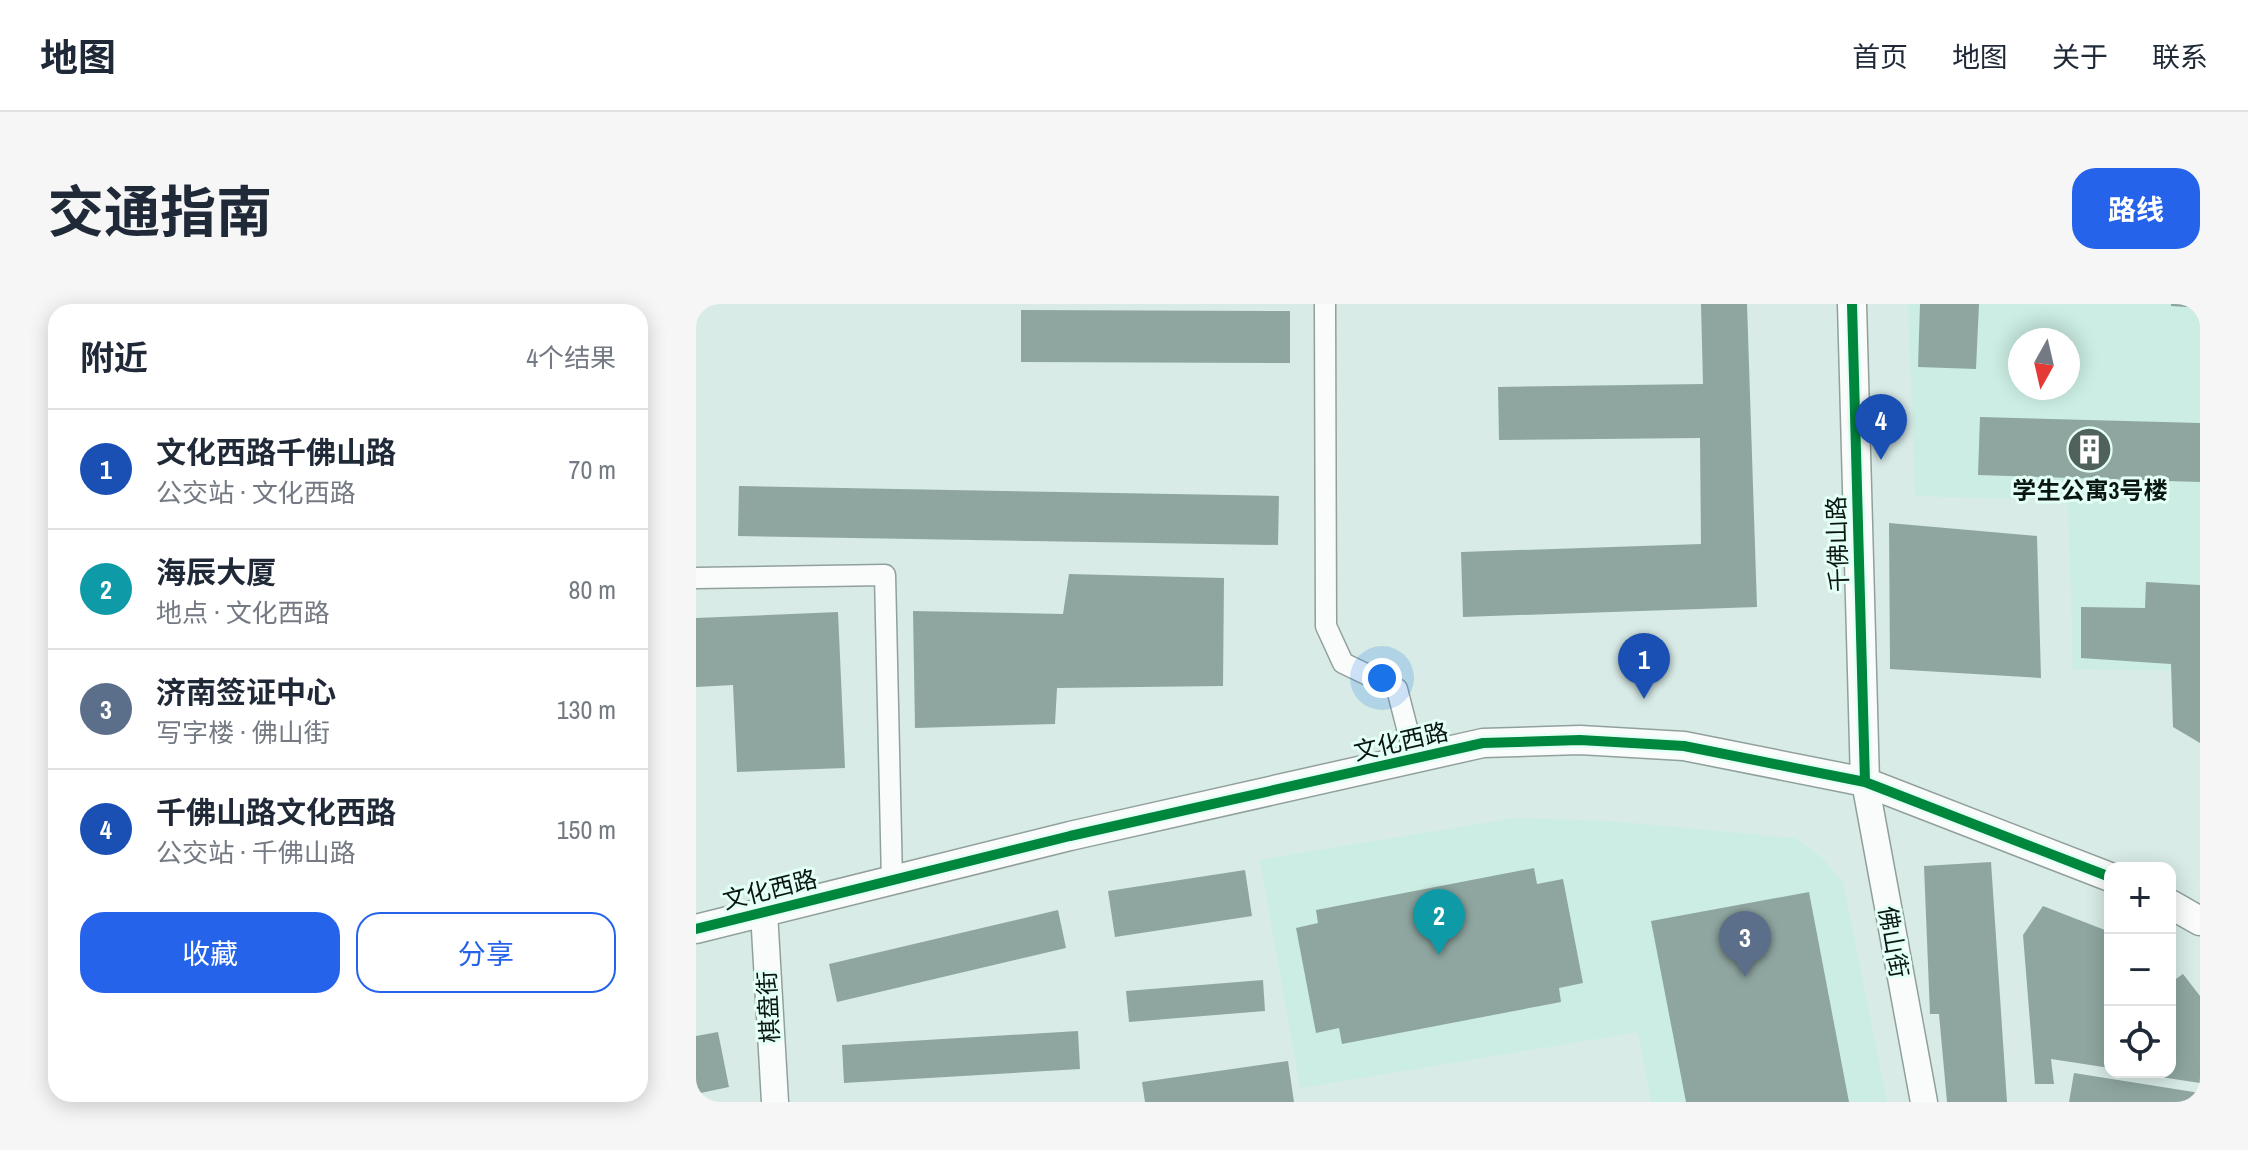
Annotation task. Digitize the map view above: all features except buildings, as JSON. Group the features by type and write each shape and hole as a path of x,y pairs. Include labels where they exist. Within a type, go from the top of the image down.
{"main road":[{"name":"千佛山路","path":"1852,304 1865,782"},
{"name":"文化西路","path":"696,929 1070,836 1483,743 1580,740 1684,746 1865,782 2104,875"},
{"path":"2176,907 2200,921"}],"street":[{"path":"1325,304 1326,626 1343,663 1397,689 1415,759"},
{"path":"696,578 885,575 892,881"},
{"name":"佛山街","path":"1865,782 1924,1102"},
{"name":"棋盘街","path":"764,912 775,1102"}],"shaded area":[{"path":"1908,304 2200,304 2200,671 2073,669 2068,500 1915,496"},
{"path":"1514,818 1609,821 1795,838 1821,857 1843,882 1887,1102 1651,1102 1638,1032 1300,1088 1260,860"}],"cycle path":[{"path":"1852,304 1865,782"},
{"path":"696,929 1070,836 1483,743 1580,740 1684,746 1865,782 2104,875"}],"place":[{"name":"学生公寓3号楼","path":"2090,449"},
{"name":"千佛山路文化西路","path":"1881,460"},
{"name":"文化西路千佛山路","path":"1644,699"},
{"name":"海辰大厦","path":"1439,955"},
{"name":"济南签证中心","path":"1745,977"}]}
